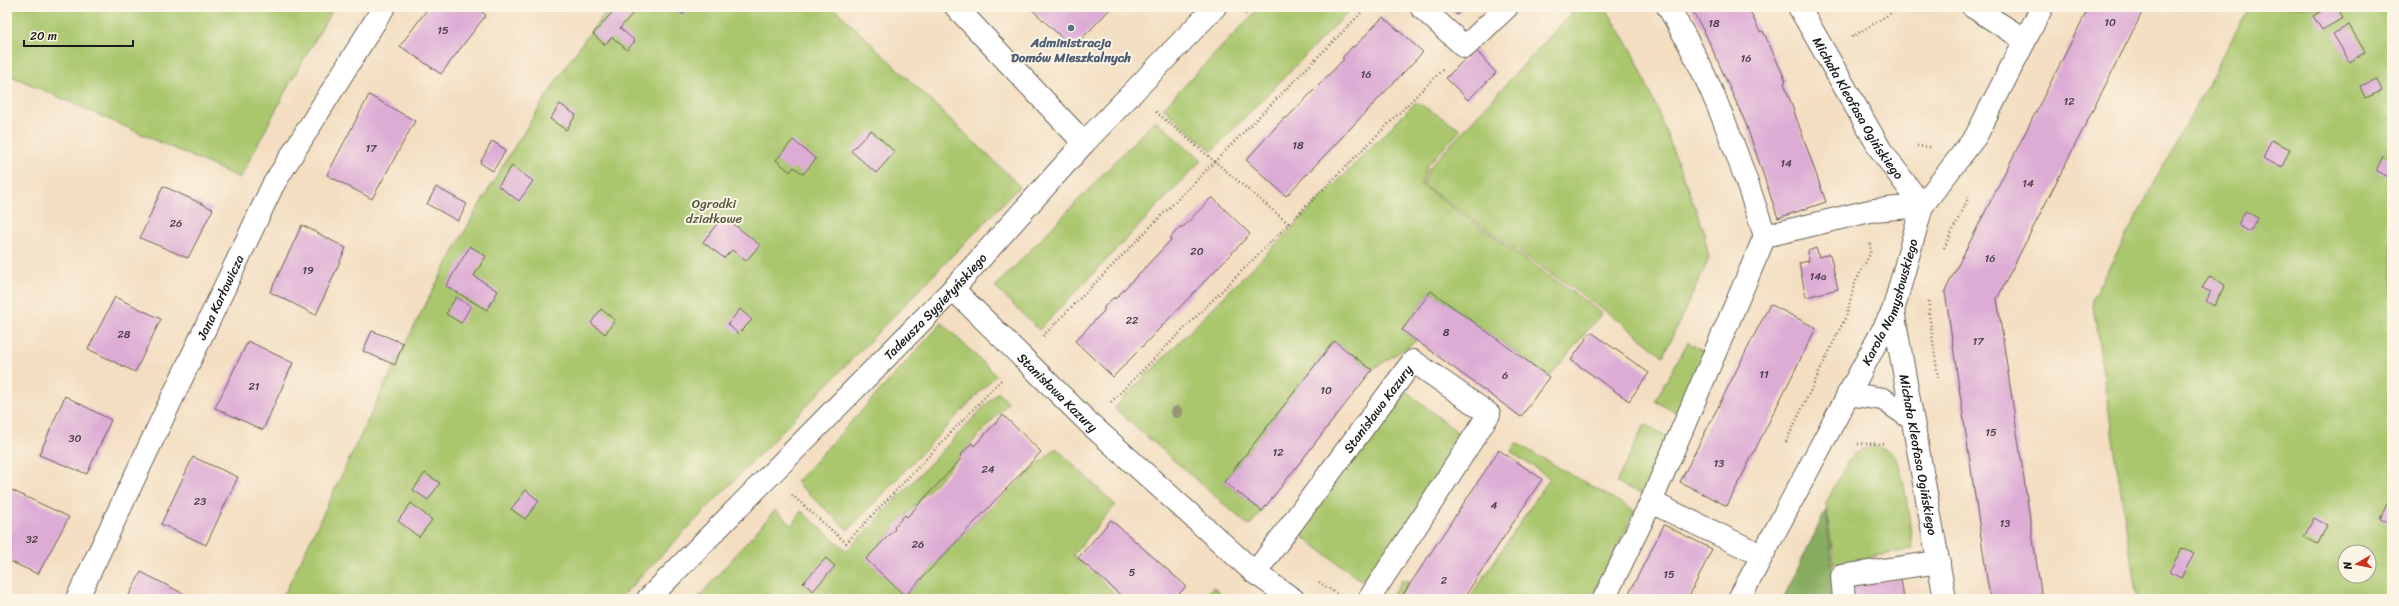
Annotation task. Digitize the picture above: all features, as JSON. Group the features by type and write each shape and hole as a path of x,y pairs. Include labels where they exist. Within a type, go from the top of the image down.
{"street":[{"name":"Jana Karłowicza","path":"77,599 273,185 384,7"},
{"path":"956,7 1084,143"},
{"name":"Tadeusza Sygietyńskiego","path":"648,599 953,289 1084,143 1214,7"},
{"path":"1420,7 1465,47 1507,7"},
{"path":"1604,599 1651,502 1765,236 1724,117 1699,63 1668,7"},
{"name":"Michała Kleofasa Ogińskiego","path":"1799,7 1880,149 1922,206"},
{"path":"1973,7 2025,40"},
{"name":"Karola Namysłowskiego","path":"1739,599 1761,555 1893,311 1922,206 1976,136 2042,7"},
{"path":"1765,236 1868,212 1922,206"},
{"name":"Stanisława Kazury","path":"953,289 1023,356 1089,423 1255,573 1293,599"},
{"name":"Michała Kleofasa Ogińskiego","path":"1893,311 1945,599"},
{"name":"Stanisława Kazury","path":"1255,573 1413,361 1489,414 1368,599"},
{"path":"1848,394 1883,399 1912,419"},
{"path":"1651,502 1761,555"},
{"path":"1844,599 1842,576 1939,562"}],"path":[{"path":"771,475 846,543 1023,356 1367,7"},
{"path":"1852,37 1901,7"},
{"path":"1848,31 1855,44"},
{"path":"1089,423 1465,47"},
{"path":"1154,111 1289,224"},
{"path":"1912,146 1936,145"},
{"path":"1942,252 1970,196"},
{"path":"1785,444 1847,314 1854,285 1870,254 1872,230 1868,212"},
{"path":"1929,300 1929,314 1939,384"},
{"path":"1855,445 1861,442 1885,442 1890,446"},
{"path":"1314,579 1345,599"}],"green space":[{"path":"7,7 334,7 289,85 240,178 7,74"},
{"name":"Ogrodki działkowe","path":"610,7 833,7 1020,186 619,599 282,599 368,419 459,241 492,184 547,96 577,50"},
{"path":"1260,7 1353,7 1212,151 1163,108"},
{"path":"1577,7 1605,7 1633,52 1703,228 1709,259 1663,356 1624,324 1423,185 1429,168"},
{"path":"2249,7 2392,7 2392,599 2137,599 2092,299"},
{"path":"1416,102 1461,129 1427,166 1421,185 1602,313 1549,377 1431,291 1402,330 1416,341 1372,370 1334,341 1224,482 1262,511 1249,526 1114,408"},
{"path":"1155,120 1202,160 1039,330 995,287"},
{"path":"942,323 996,375 848,530 796,482"},
{"path":"1688,342 1711,357 1682,416 1655,401"},
{"path":"1406,391 1463,437 1372,579 1360,580 1303,537 1302,526"},
{"path":"998,392 1008,403 867,559 905,596 973,524 1056,448 1115,505 1073,555 1121,599 697,599 775,510 792,525 801,511 847,551"},
{"path":"1645,424 1673,440 1646,495 1616,483"},
{"path":"1516,443 1635,511 1591,599 1469,599 1550,478 1511,452"},
{"path":"1870,446 1880,447 1887,450 1895,457 1899,464 1907,501 1913,549 1834,564 1826,503 1846,464 1854,453"},
{"path":"1826,510 1836,599 1783,599"},
{"path":"1402,580 1410,581 1398,599 1389,599"},
{"path":"1213,587 1227,599 1202,599"}],"building":[{"path":"429,7 475,7 486,15 441,74 400,46"},
{"path":"617,7 631,7 635,11 620,28 635,41 627,50 612,37 605,45 593,34"},
{"path":"648,7 660,7 655,13"},
{"path":"674,7 689,7 683,15"},
{"name":"Administracja Domów Mieszkalnych","path":"1029,7 1112,7 1073,48"},
{"path":"1449,7 1465,7 1457,15"},
{"path":"1690,7 1748,7 1760,32 1763,31 1786,81 1784,83 1826,202 1778,218 1746,124 1706,35"},
{"path":"2089,7 2145,7 1997,299 2042,599 1990,599 1945,291"},
{"path":"2329,7 2337,7 2343,18 2322,30 2313,16"},
{"path":"1383,17 1423,52 1286,196 1246,160 1285,117 1286,119 1344,59 1342,58 1353,46 1354,47"},
{"path":"2349,25 2365,52 2350,62 2333,34"},
{"path":"1475,49 1496,73 1468,100 1446,78"},
{"path":"2377,79 2382,91 2365,98 2360,86"},
{"path":"369,95 415,121 372,199 327,175"},
{"path":"560,104 576,115 566,130 550,119"},
{"path":"871,130 895,152 876,173 851,151"},
{"path":"793,140 816,159 803,174 794,167 790,172 776,160"},
{"path":"2271,140 2290,149 2282,167 2263,159"},
{"path":"492,141 506,150 493,171 480,163"},
{"path":"2383,156 2392,161 2392,171 2389,177 2376,171"},
{"path":"512,166 533,181 519,201 498,186"},
{"path":"163,186 213,209 188,258 140,238"},
{"path":"436,187 467,204 458,221 427,204"},
{"path":"1212,197 1250,234 1113,377 1075,341 1104,311 1104,307 1114,297 1115,299 1171,240 1170,238 1180,227 1183,227"},
{"path":"2245,211 2258,218 2250,232 2238,225"},
{"path":"723,216 760,245 746,261 732,250 724,258 703,242"},
{"path":"302,225 346,248 316,315 270,292"},
{"path":"470,246 486,256 474,276 498,291 487,310 446,286"},
{"path":"1816,248 1819,257 1830,254 1838,289 1806,297 1799,263 1809,261 1808,251"},
{"path":"2210,276 2225,285 2214,306 2206,301 2211,292 2202,288"},
{"path":"1431,291 1549,377 1521,417 1402,330"},
{"path":"115,297 161,319 135,372 88,349"},
{"path":"456,297 471,306 461,323 446,314"},
{"path":"1770,304 1816,328 1727,506 1680,482"},
{"path":"601,309 615,320 605,334 591,323"},
{"path":"740,309 752,320 738,334 728,324"},
{"path":"372,331 403,343 395,365 363,351"},
{"path":"1591,332 1649,373 1629,401 1571,360"},
{"path":"248,341 293,363 263,430 215,408"},
{"path":"1334,341 1372,370 1262,511 1224,482"},
{"path":"65,396 111,420 87,474 39,455"},
{"path":"1003,415 1041,452 905,596 866,559 895,529 894,527 905,515 907,517 962,458 960,456 972,443 974,446"},
{"path":"1499,450 1542,479 1463,599 1400,599"},
{"path":"193,457 238,477 206,545 161,524"},
{"path":"425,473 440,483 428,500 413,490"},
{"path":"7,488 69,517 38,574 7,560"},
{"path":"526,490 539,501 525,519 511,509"},
{"path":"411,503 432,520 419,537 398,521"},
{"path":"2387,504 2392,506 2392,524 2380,519"},
{"path":"2314,518 2327,525 2318,544 2304,537"},
{"path":"1111,520 1186,586 1175,599 1125,599 1078,558"},
{"path":"1664,525 1712,549 1688,599 1626,599"},
{"path":"2182,548 2194,554 2181,578 2169,572"},
{"path":"826,558 835,566 813,591 803,583"},
{"path":"141,572 184,594 182,599 127,599"},
{"path":"1901,579 1904,599 1853,599 1851,586"}],"place":[{"name":"Administracja Domów Mieszkalnych","path":"1071,28"}]}
